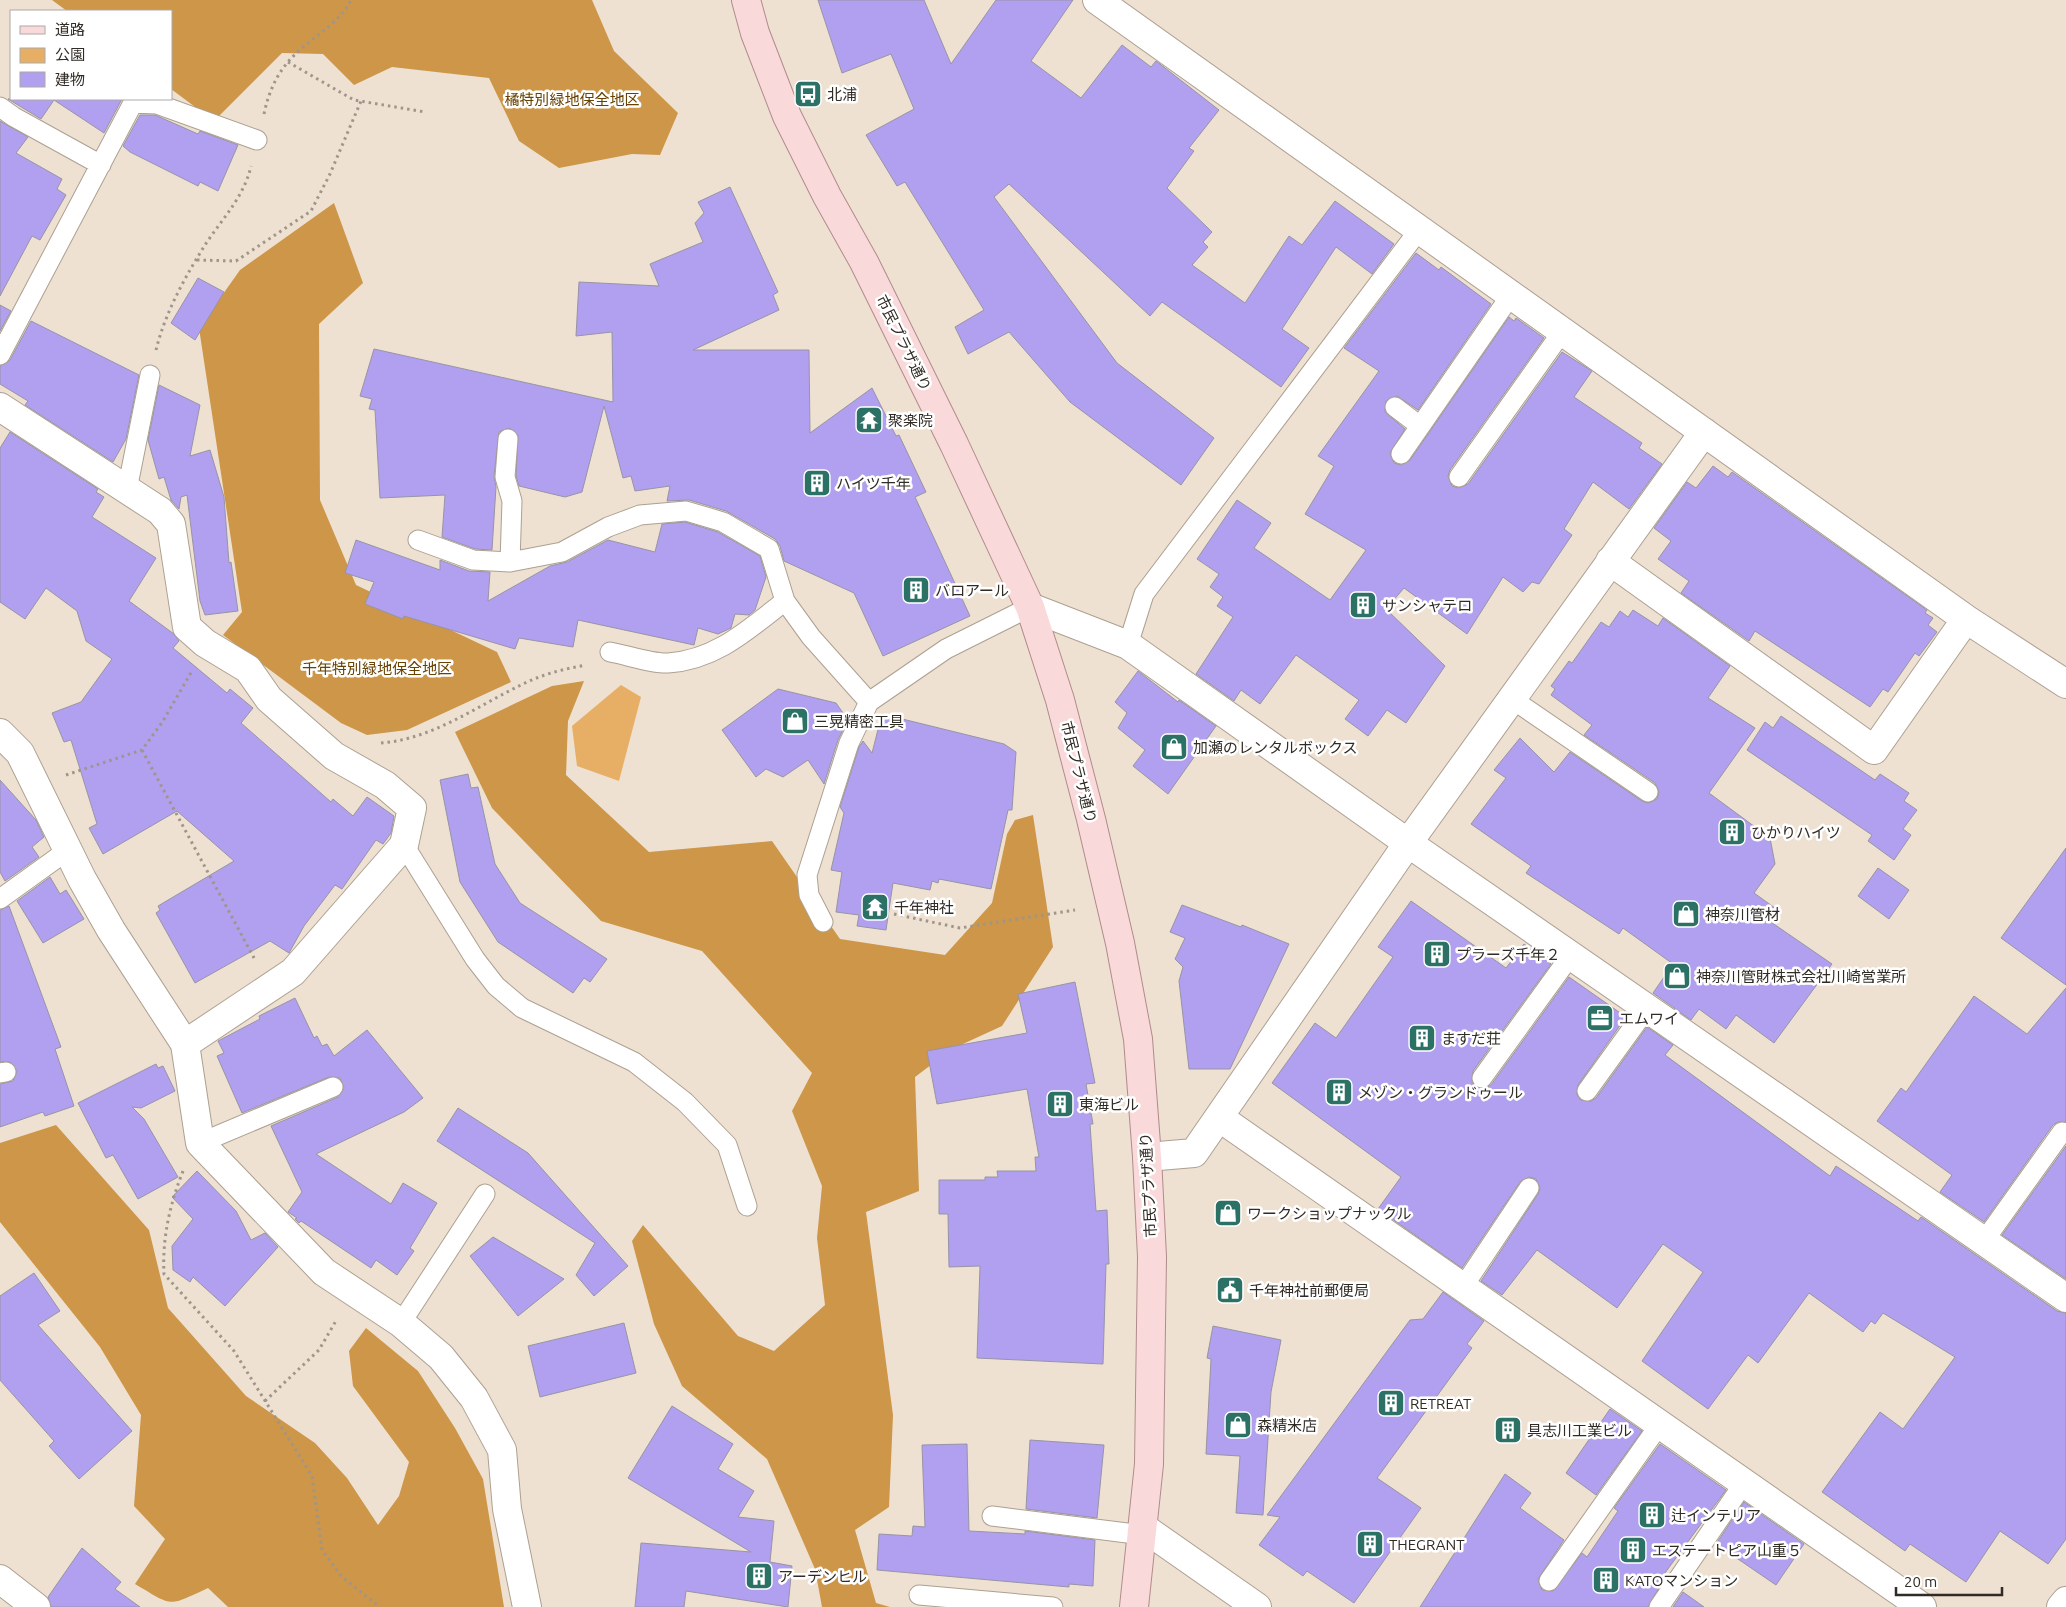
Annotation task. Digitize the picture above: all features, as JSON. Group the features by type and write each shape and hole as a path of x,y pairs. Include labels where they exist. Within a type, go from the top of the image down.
{"main road":[{"name":"市民プラザ通り","path":"746,0 756,33 787,116 827,196 864,262 954,444 1030,607 1060,700 1120,943 1138,1039 1152,1257 1149,1464 1134,1607"}],"street":[{"path":"1097,0 1966,619 2066,684"},
{"path":"1,409 160,511 171,524 187,627 205,643 248,669 269,699 334,756 386,785 412,808 404,845 294,972 185,1044"},
{"path":"1147,1157 1194,1153 1220,1118 1408,843 1704,432"},
{"path":"1610,562 1874,750 1966,619"},
{"path":"1030,607 1128,645 1408,843 2066,1298"},
{"path":"0,733 20,753 68,850 111,930 185,1044 200,1143 324,1272 354,1290 401,1323 441,1358 474,1398 502,1450 507,1509 527,1607"},
{"path":"1220,1118 1922,1607"},
{"path":"1143,1532 1257,1607"},
{"path":"0,1579 36,1607"},
{"path":"2061,1607 2066,1601"}],"lane":[{"path":"0,355 133,103 157,104 257,140"},
{"path":"0,107 14,117 100,165"},
{"path":"1128,645 1144,594 1419,230"},
{"path":"1401,454 1511,296"},
{"path":"1459,477 1562,332"},
{"path":"127,490 150,375"},
{"path":"1395,407 1420,426"},
{"path":"508,439 506,478 512,501 510,562"},
{"path":"418,540 473,560 510,562 562,552 608,527 640,515 686,511 723,522 769,549 785,600 812,637 869,702"},
{"path":"610,652 666,663 710,654 732,642 785,600"},
{"path":"823,922 809,895 807,875 848,743 869,702 946,649 1030,607"},
{"path":"1512,699 1648,792"},
{"path":"404,845 475,960 496,986 522,1008 634,1062 685,1102 727,1145 747,1206"},
{"path":"0,899 68,850"},
{"path":"1482,1078 1571,955"},
{"path":"1587,1091 1647,1008"},
{"path":"200,1143 333,1088"},
{"path":"1984,1241 2062,1132"},
{"path":"1463,1287 1529,1188"},
{"path":"401,1323 485,1194"},
{"path":"1549,1580 1660,1424"},
{"path":"1659,1607 1744,1483"},
{"path":"992,1516 1143,1532"},
{"path":"919,1595 1053,1607"}],"path":[{"path":"150,375 161,331 196,260 247,183 269,91 288,62 345,12 351,0"},
{"path":"288,62 354,100 425,112"},
{"path":"196,260 236,261 311,211 330,174 360,101"},
{"path":"36,784 142,750 183,689 205,643"},
{"path":"374,742 382,744 415,737 442,726 523,684 553,671 588,664 610,652"},
{"path":"142,750 270,988"},
{"path":"894,914 960,928 1075,910"},
{"path":"200,1143 182,1172 173,1199 165,1232 164,1274 234,1351 312,1476 322,1550 342,1577 380,1607"},
{"path":"265,1401 319,1350 354,1290"}],"green space":[{"name":"橘特別緑地保全地区","path":"52,0 592,0 614,51 678,113 660,155 632,154 559,168 519,141 489,78 392,67 354,85 323,54 282,53 214,121 172,90 172,10 66,10"},
{"name":"千年特別緑地保全地区","path":"334,203 363,283 319,324 320,500 356,585 497,652 511,682 407,730 367,735 341,723 223,635 242,612 199,328 240,270"},
{"path":"584,681 568,721 566,775 649,852 772,841 840,939 945,955 992,903 1007,834 1015,820 1033,815 1053,947 1002,1026 952,1049 915,1077 919,1191 866,1212 893,1415 889,1507 855,1530 876,1603 890,1607 822,1607 815,1569 767,1459 682,1386 654,1324 632,1241 643,1225 738,1336 774,1351 825,1305 817,1238 822,1186 792,1111 812,1073 702,951 601,921 492,808 455,732 552,686"},
{"path":"621,685 641,697 619,781 577,766 572,726"},
{"path":"56,1125 149,1230 168,1308 246,1396 315,1443 347,1478 378,1525 399,1496 409,1462 353,1386 349,1351 366,1328 418,1371 455,1428 483,1479 504,1607 228,1607 208,1588 185,1599 171,1602 157,1597 135,1584 165,1539 134,1506 141,1415 100,1347 0,1222 0,1143"}],"building":[{"path":"818,0 924,0 951,64 996,0 1073,0 1031,61 1081,98 1122,45 1151,67 1156,61 1219,110 1189,148 1194,151 1167,188 1212,232 1203,242 1208,247 1192,265 1245,303 1289,236 1302,245 1335,201 1394,244 1372,274 1336,247 1282,329 1309,348 1281,387 1162,302 1150,316 1009,184 994,197 1117,363 1214,438 1181,485 1070,402 1009,332 968,354 955,327 984,310 905,182 897,186 866,135 914,109 891,54 842,73"},
{"path":"8,99 54,100 41,119"},
{"path":"54,100 121,100 104,133"},
{"path":"140,115 155,115 198,134 200,131 238,145 218,191 200,182 198,186 130,152 123,146"},
{"path":"0,121 28,137 16,153 62,179 57,189 66,195 40,240 32,236 0,296"},
{"path":"730,187 778,292 773,295 779,310 693,350 809,350 810,433 872,388 896,436 899,435 926,492 915,497 970,616 883,656 854,593 784,561 780,546 775,539 726,511 689,500 667,501 670,486 635,491 631,476 623,478 604,406 582,492 565,497 519,486 516,476 518,435 509,428 499,432 494,476 496,487 492,550 475,549 442,537 445,495 380,498 375,410 369,409 372,399 360,396 374,349 613,402 612,332 576,336 579,282 659,286 650,264 703,242 695,223 704,213 698,202"},
{"path":"1416,253 1439,270 1441,267 1491,304 1418,410 1397,396 1386,401 1385,412 1405,429 1390,453 1394,463 1401,465 1410,460 1509,317 1514,321 1516,318 1544,338 1450,470 1448,476 1452,486 1458,488 1468,484 1562,352 1592,371 1574,397 1642,443 1639,448 1662,464 1629,509 1593,482 1564,529 1572,535 1539,584 1532,582 1523,592 1503,577 1467,634 1404,588 1386,609 1445,666 1406,723 1387,710 1368,736 1345,719 1359,700 1296,655 1260,704 1241,690 1234,701 1196,674 1233,617 1217,606 1223,597 1210,587 1219,574 1197,559 1237,500 1271,523 1254,548 1330,600 1366,550 1305,514 1334,466 1318,456 1379,371 1344,348"},
{"path":"198,278 224,292 195,340 171,323"},
{"path":"0,305 11,311 0,331"},
{"path":"31,321 139,375 126,439 113,462 25,405 28,401 0,384 0,366 10,360"},
{"path":"159,385 200,405 190,456 210,450 224,497 229,563 231,562 238,611 205,615 200,601 187,495 181,497 179,509 171,500 164,477 159,479 148,440"},
{"path":"10,432 98,489 96,492 104,497 92,517 156,558 129,601 174,634 179,641 173,648 227,693 230,689 253,708 241,723 331,802 333,799 353,816 367,797 394,816 391,833 383,844 376,840 342,889 335,885 304,926 289,953 270,941 195,983 156,913 160,910 158,906 234,861 177,811 103,854 89,828 97,824 71,740 64,742 52,713 81,702 112,659 86,641 77,611 46,588 25,619 0,602 0,448"},
{"path":"1713,466 1728,477 1732,472 1927,610 1925,613 1933,618 1928,625 1937,632 1919,656 1915,653 1888,692 1883,689 1870,707 1755,631 1749,641 1681,593 1689,581 1658,559 1671,541 1654,528 1687,482 1696,488"},
{"path":"685,522 718,532 760,556 766,577 755,610 749,615 735,614 731,628 718,634 698,628 694,645 578,620 573,647 519,638 515,649 404,616 403,619 365,604 374,582 345,573 356,540 440,570 440,560 469,571 490,572 488,601 550,566 567,562 608,540 655,552 662,524"},
{"path":"1633,610 1658,626 1663,618 1730,666 1708,698 1755,728 1709,793 1770,838 1775,864 1754,893 1775,908 1768,920 1832,964 1774,1043 1736,1015 1726,1029 1699,1009 1691,1020 1653,993 1673,964 1623,928 1619,934 1526,873 1531,866 1471,824 1506,778 1494,770 1520,738 1554,772 1570,752 1642,801 1648,803 1657,799 1659,792 1655,783 1584,735 1592,725 1551,695 1555,689 1551,686 1569,661 1572,663 1601,622 1609,627 1620,611 1628,617"},
{"path":"1138,671 1178,702 1179,700 1216,726 1168,794 1133,766 1145,750 1118,728 1127,713 1115,702"},
{"path":"778,689 836,703 848,720 838,740 824,784 808,760 783,777 766,769 756,777 722,730"},
{"path":"882,714 1004,744 1016,752 1012,810 1008,810 991,889 939,879 938,883 932,881 930,890 893,883 886,930 857,926 859,915 836,912 842,872 831,870 844,813 840,807 859,747 863,741 872,753"},
{"path":"1781,716 1875,780 1880,774 1909,793 1904,801 1917,810 1903,829 1911,835 1894,860 1868,841 1872,835 1747,750 1765,722 1773,728"},
{"path":"468,774 471,788 478,787 495,864 520,903 607,959 590,982 584,978 573,993 498,942 460,882 440,780"},
{"path":"0,780 36,820 44,837 32,847 39,857 5,881 0,872"},
{"path":"2066,848 2066,985 2001,938"},
{"path":"1878,868 1909,890 1889,919 1858,896"},
{"path":"50,877 60,894 66,890 84,919 43,943 17,901"},
{"path":"1411,901 1506,968 1524,944 1551,964 1473,1071 1472,1082 1476,1087 1486,1088 1491,1085 1569,977 1626,1017 1578,1085 1577,1095 1581,1100 1591,1101 1596,1098 1647,1027 1673,1045 1665,1055 1830,1176 1836,1166 1918,1221 1921,1217 2057,1311 2066,1313 2066,1539 2048,1564 2000,1531 1966,1582 1910,1544 1905,1551 1822,1492 1880,1412 1903,1429 1955,1357 1883,1313 1875,1324 1871,1321 1863,1332 1809,1293 1758,1363 1748,1355 1708,1409 1642,1361 1703,1272 1663,1244 1617,1308 1537,1250 1502,1295 1481,1281 1538,1194 1540,1188 1536,1179 1529,1177 1520,1182 1462,1268 1378,1209 1401,1177 1272,1083 1315,1023 1336,1038 1393,957 1378,947"},
{"path":"1182,905 1241,927 1242,925 1289,944 1230,1069 1189,1069 1179,981 1183,967 1175,959 1185,938 1170,932"},
{"path":"9,906 61,1047 55,1049 74,1106 45,1116 43,1112 0,1127 0,1084 13,1081 17,1071 10,1062 0,1062 0,910"},
{"path":"1075,982 1095,1083 1086,1084 1093,1124 1090,1124 1096,1211 1107,1210 1109,1264 1106,1264 1103,1364 977,1358 980,1266 949,1267 948,1214 939,1214 939,1180 985,1180 985,1177 998,1177 997,1171 1036,1171 1035,1157 1039,1157 1027,1089 937,1104 927,1051 1027,1033 1018,994"},
{"path":"2066,988 2066,1122 2058,1122 2053,1125 1984,1222 1940,1192 1952,1175 1877,1121 1901,1088 1906,1092 1974,996 2027,1034"},
{"path":"295,998 314,1038 317,1036 322,1046 327,1044 334,1056 367,1030 423,1098 404,1112 316,1154 391,1204 403,1183 437,1203 410,1248 414,1251 397,1275 376,1260 371,1268 301,1221 299,1223 295,1219 297,1218 288,1212 302,1192 271,1126 338,1097 344,1088 340,1078 329,1077 242,1113 217,1056 224,1053 218,1041 260,1019 259,1016"},
{"path":"156,1064 158,1068 163,1066 175,1091 141,1108 132,1107 144,1119 178,1177 138,1199 113,1155 106,1158 78,1103"},
{"path":"458,1108 528,1153 628,1266 594,1296 576,1275 595,1243 437,1141"},
{"path":"2066,1146 2066,1279 2002,1235"},
{"path":"197,1171 236,1211 251,1240 265,1233 278,1247 225,1306 193,1277 190,1282 173,1270 172,1246 193,1219 172,1197"},
{"path":"493,1237 564,1279 518,1316 470,1256"},
{"path":"34,1273 60,1311 38,1325 132,1431 79,1479 49,1446 54,1441 0,1380 0,1296"},
{"path":"1443,1292 1484,1321 1467,1344 1472,1348 1377,1478 1421,1508 1354,1603 1307,1571 1303,1576 1259,1545 1280,1517 1267,1515 1410,1320 1423,1319"},
{"path":"624,1323 636,1373 540,1397 528,1346"},
{"path":"1213,1326 1281,1340 1271,1392 1263,1515 1236,1513 1240,1456 1206,1454 1211,1359 1207,1358"},
{"path":"672,1406 733,1444 718,1469 754,1491 738,1517 774,1521 770,1562 792,1566 788,1607 686,1591 684,1607 635,1607 641,1543 751,1552 628,1478"},
{"path":"1610,1409 1642,1431 1596,1495 1566,1473"},
{"path":"1030,1440 1104,1445 1097,1518 1026,1509"},
{"path":"967,1444 969,1531 1025,1534 1025,1531 1095,1540 1093,1586 1069,1584 1069,1587 877,1570 879,1534 912,1536 913,1526 925,1527 922,1445"},
{"path":"1660,1444 1726,1490 1662,1577 1664,1579 1648,1607 1420,1607 1505,1474 1531,1493 1520,1508 1564,1540 1538,1579 1542,1590 1553,1591 1582,1553 1587,1557 1618,1511 1614,1508"},
{"path":"1744,1502 1804,1544 1776,1585 1716,1544"},
{"path":"82,1548 121,1582 115,1589 140,1607 51,1607 48,1597"},
{"path":"1683,1592 1704,1607 1673,1607"}],"place":[{"name":"北浦","path":"808,94"},
{"name":"聚楽院","path":"869,420"},
{"name":"ハイツ千年","path":"817,483"},
{"name":"バロアール","path":"916,590"},
{"name":"サンシャテロ","path":"1363,605"},
{"name":"三晃精密工具","path":"795,721"},
{"name":"加瀬のレンタルボックス","path":"1174,747"},
{"name":"ひかりハイツ","path":"1732,832"},
{"name":"千年神社","path":"875,907"},
{"name":"神奈川管材","path":"1686,914"},
{"name":"プラーズ千年２","path":"1437,954"},
{"name":"神奈川管財株式会社川崎営業所","path":"1677,976"},
{"name":"エムワイ","path":"1600,1018"},
{"name":"ますだ荘","path":"1422,1038"},
{"name":"メゾン・グランドゥール","path":"1339,1092"},
{"name":"東海ビル","path":"1060,1104"},
{"name":"ワークショップナックル","path":"1228,1213"},
{"name":"千年神社前郵便局","path":"1230,1290"},
{"name":"RETREAT","path":"1391,1403"},
{"name":"森精米店","path":"1238,1425"},
{"name":"具志川工業ビル","path":"1508,1430"},
{"name":"辻インテリア","path":"1652,1515"},
{"name":"THEGRANT","path":"1370,1544"},
{"name":"エステートピア山重５","path":"1633,1550"},
{"name":"アーデンヒル","path":"759,1576"},
{"name":"KATOマンション","path":"1606,1580"}]}
